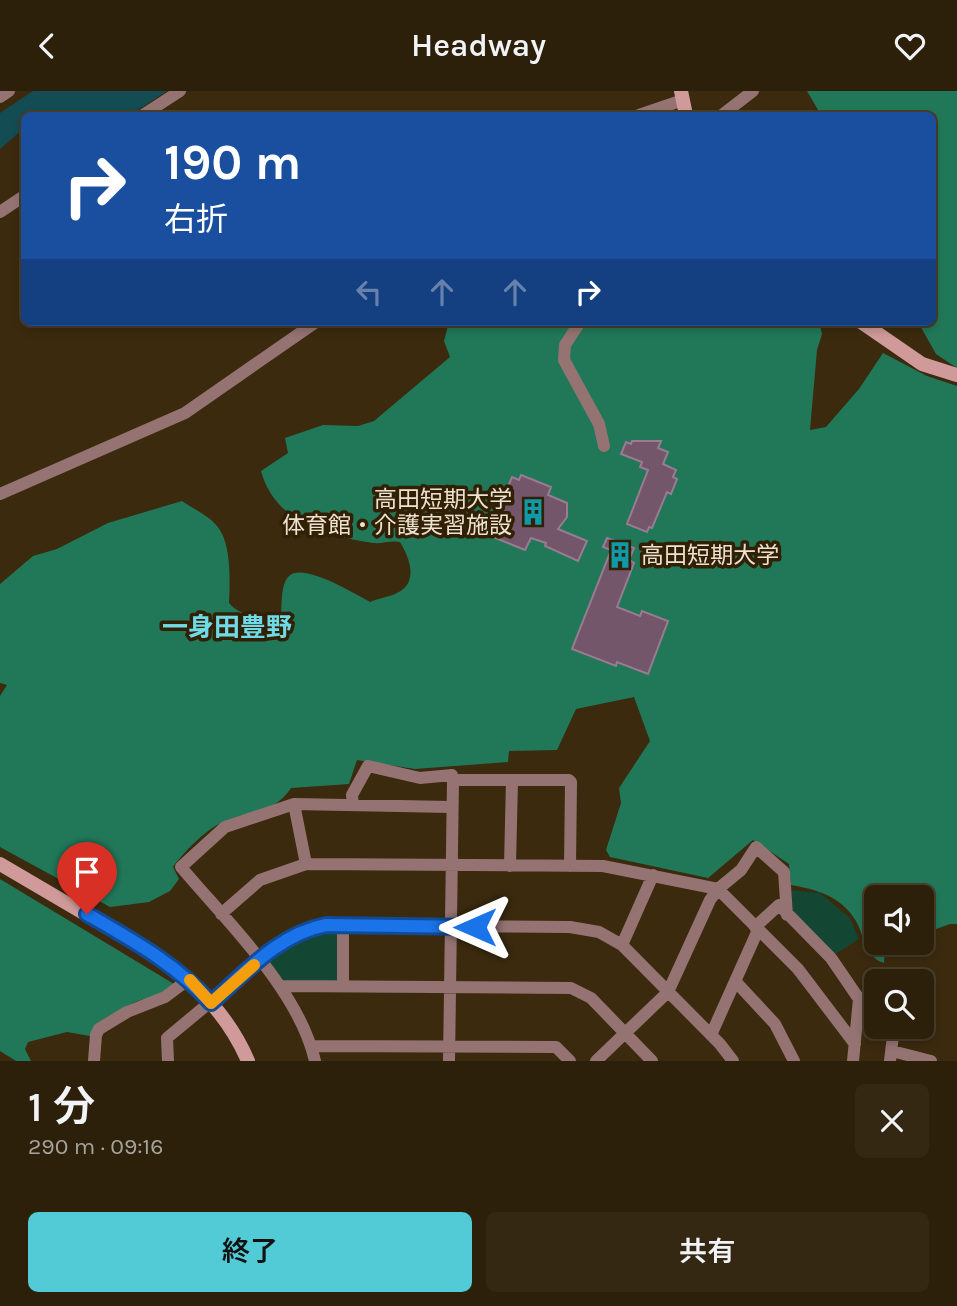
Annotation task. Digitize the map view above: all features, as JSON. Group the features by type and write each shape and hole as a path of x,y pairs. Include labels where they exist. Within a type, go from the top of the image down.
{"street":[{"path":"0,97 9,91"},
{"path":"148,112 180,91"},
{"path":"726,112 753,91"},
{"path":"645,112 682,95"},
{"path":"0,212 21,198"},
{"path":"0,494 184,413 310,326"},
{"path":"577,326 565,345 564,360 599,424 604,446"},
{"path":"867,326 922,364 957,375"},
{"path":"353,805 352,795 368,766 420,778 452,775 449,1061"},
{"path":"453,780 569,780 570,866"},
{"path":"510,866 512,780"},
{"path":"315,1061 311,1046 282,986 181,867 225,827 295,804 451,807"},
{"path":"295,804 306,864"},
{"path":"596,1061 667,992 710,900 718,889 741,870 756,847 784,871 787,915"},
{"path":"0,864 167,962 189,979 211,1003 240,1043 248,1061"},
{"path":"221,914 260,880 306,864 603,866 653,875 718,889 798,969 855,1044"},
{"path":"622,944 653,875"},
{"path":"711,1035 757,928 779,905 831,958 859,999 853,1061"},
{"path":"168,1061 167,1038 286,939 326,925 570,927 598,932 622,944 733,1061"},
{"path":"343,925 343,986"},
{"path":"94,1061 99,1029 127,1012 165,997 189,979"},
{"path":"736,982 775,1024 794,1061"},
{"path":"282,986 572,988 591,998 652,1061"},
{"path":"311,1046 556,1047 570,1061"},
{"path":"891,1056 934,1061"}],"green space":[{"path":"807,91 957,91 957,368 936,354 920,326 936,326 936,112 819,112"},
{"path":"448,326 820,326 822,334 817,350 810,430 826,427 859,389 883,353 927,376 957,386 957,924 934,930 934,885 864,885 864,940 854,918 842,904 818,891 791,885 789,864 753,840 708,878 610,857 606,850 621,803 619,788 650,741 634,697 576,709 557,750 509,751 508,762 415,769 357,760 349,784 291,788 276,803 260,811 223,822 209,830 173,867 179,879 170,891 149,902 110,907 0,847 0,696 7,685 0,683 0,584 33,556 57,549 108,523 182,501 209,518 221,532 228,557 229,603 240,612 281,619 284,585 289,576 296,573 317,576 370,602 399,592 407,585 411,573 400,542 373,543 355,540 321,531 305,523 278,503 261,471 288,453 285,438 323,425 358,426 374,421 450,357 444,341"},
{"path":"0,879 174,984 163,996 141,1000 123,1008 90,1036 67,1032 28,1042 25,1049 31,1061 16,1061 0,1051"},
{"path":"791,890 820,893 850,918 859,939 834,955 793,911"},
{"path":"340,932 340,981 284,982 270,966 270,960 290,946 311,936"},
{"path":"885,955 884,963 878,960 873,956"}],"water":[{"path":"33,91 167,91 135,112 21,112 21,131 0,149 0,113"}],"building":[{"path":"632,441 661,441 658,448 668,452 663,464 676,470 673,477 677,479 671,494 667,492 652,528 649,527 647,532 627,524 648,470 640,467 642,462 621,454 626,442 631,444"},
{"name":"高田短期大学 体育館・介護実習施設","path":"521,475 551,487 548,495 567,503 567,517 558,529 587,541 578,561 545,546 546,543 531,538 525,550 488,535 512,477 519,480"},
{"name":"高田短期大学","path":"607,538 634,548 629,560 634,563 617,607 640,616 642,611 668,621 648,674 617,662 616,666 572,649 611,550 603,547"}],"slow traffic":[{"path":"190,980 211,1003 254,965"}],"place":[{"name":"高田短期大学 体育館・介護実習施設","path":"533,512"},
{"name":"高田短期大学","path":"620,555"}],"district":[{"name":"一身田豊野","path":"227,627"}],"route":[{"path":"87,914 167,962 189,979 211,1003 279,943 308,929 326,925 475,927"}]}
